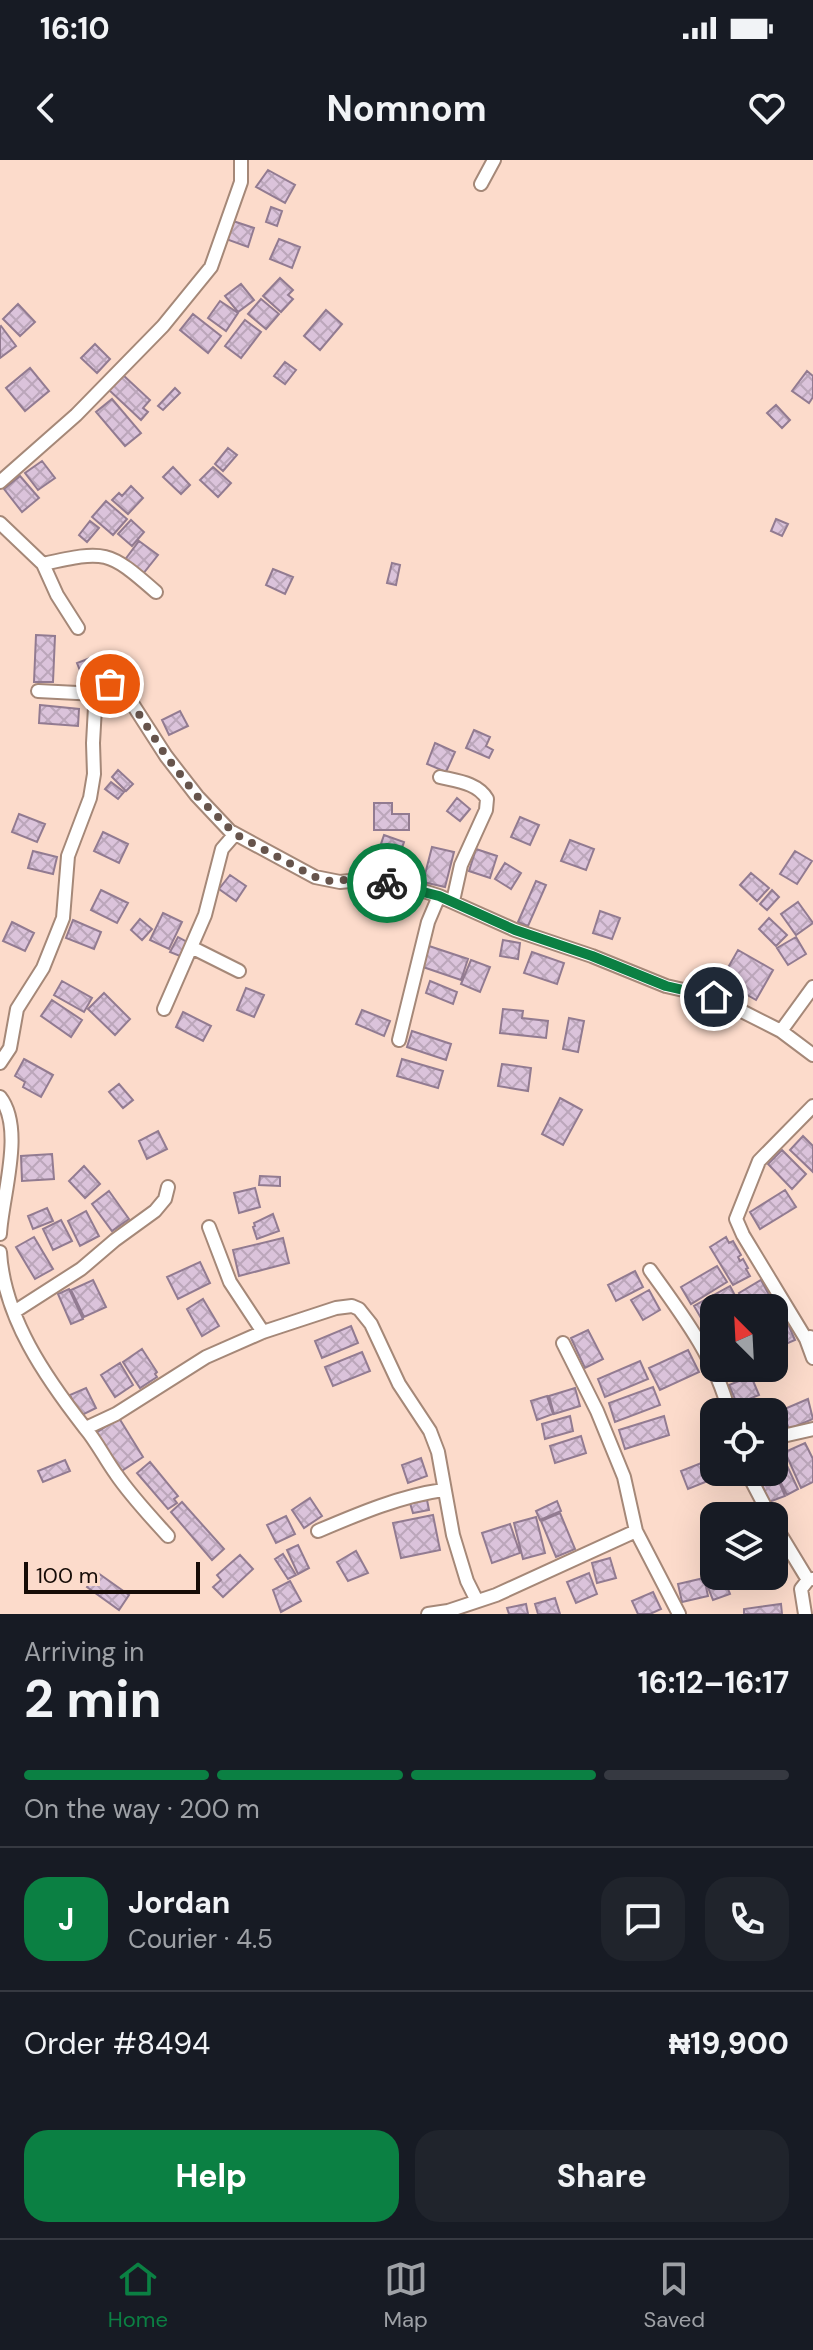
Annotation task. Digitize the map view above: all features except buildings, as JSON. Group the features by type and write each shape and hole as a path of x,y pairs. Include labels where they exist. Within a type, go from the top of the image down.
{"street":[{"path":"0,482 76,415 163,326 211,267 241,182 241,160"},
{"path":"481,184 494,160"},
{"path":"0,523 43,564 57,595 78,628"},
{"path":"43,564 83,555 112,557 156,592"},
{"path":"0,1063 10,1048 17,1009 43,968 63,918 68,856 90,798 94,774 96,689 110,684 124,692 197,796 235,834 315,877 340,882 370,879 411,887 453,901 515,930 666,986 714,997 781,1031 813,1055"},
{"path":"38,691 97,694"},
{"path":"440,777 474,786 487,799 486,810 461,865 453,901"},
{"path":"164,1009 205,915 222,849 235,834"},
{"path":"399,1040 428,922 439,896"},
{"path":"191,947 239,971"},
{"path":"781,1031 813,987"},
{"path":"0,1097 9,1114 13,1139 0,1234"},
{"path":"813,1106 759,1161 736,1219 743,1235 809,1337 813,1358"},
{"path":"14,1312 81,1269 155,1211 165,1199 168,1187"},
{"path":"209,1227 230,1282 263,1332"},
{"path":"0,1252 1,1272 14,1312 58,1395 86,1428 128,1491 168,1536"},
{"path":"650,1270 685,1319 720,1383 725,1398"},
{"path":"86,1428 116,1414 206,1357 263,1332 336,1308 352,1306 364,1314 399,1384 430,1431 438,1452 443,1490 460,1560 477,1601"},
{"path":"563,1343 597,1411 624,1477 636,1531 679,1614"},
{"path":"788,1435 813,1429"},
{"path":"318,1531 386,1504 443,1490"},
{"path":"428,1614 520,1585 560,1563 636,1531"},
{"path":"788,1546 810,1580 801,1589 805,1614"}],"way so far":[{"path":"110,684 124,692 197,796 235,834 315,877 340,882 370,879 387,883"}],"route":[{"path":"387,883 411,887 453,901 515,930 666,986 714,997"}]}
